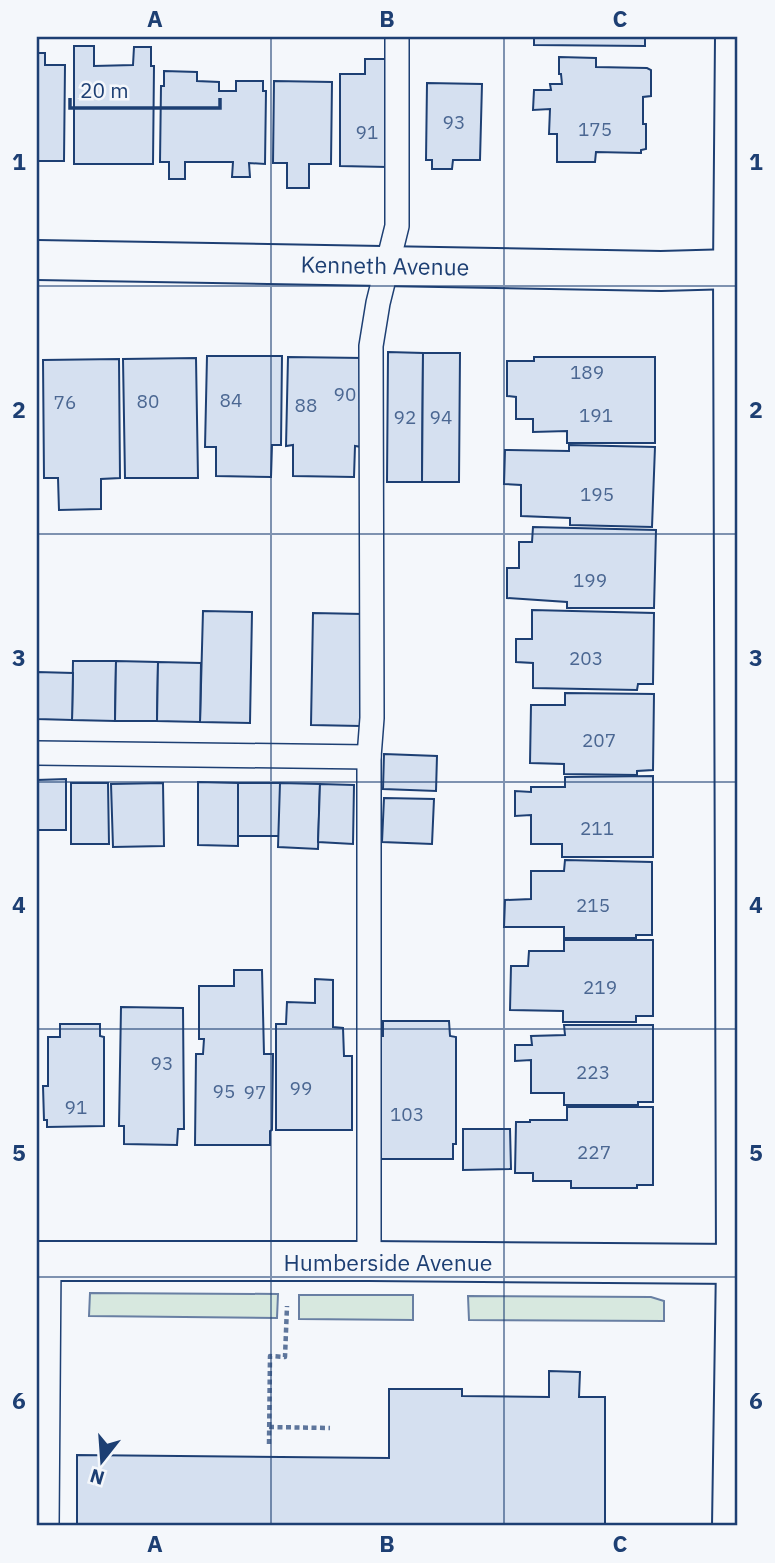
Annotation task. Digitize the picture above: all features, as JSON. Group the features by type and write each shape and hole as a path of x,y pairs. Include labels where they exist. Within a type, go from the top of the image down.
{"street":[{"path":"732,1526 737,1264 733,269 735,37"},
{"name":"Kenneth Avenue","path":"37,260 661,271 733,269"},
{"name":"Humberside Avenue","path":"43,1261 737,1264"}],"lane":[{"path":"369,1261 371,346 378,303 397,226 397,37"},
{"path":"37,753 369,757"},
{"path":"43,1261 47,1526"}],"path":[{"path":"269,1444 270,1356 285,1357 289,1261"},
{"path":"269,1427 330,1428"}],"shaded area":[{"path":"90,1293 278,1294 277,1318 89,1316"},
{"path":"299,1295 413,1295 413,1320 299,1319"},
{"path":"468,1296 651,1297 664,1301 664,1321 469,1320"}],"building":[{"path":"534,37 645,37 645,46 534,45"},
{"path":"74,46 94,46 94,66 133,65 134,47 151,47 151,66 154,66 153,164 74,164"},
{"path":"37,53 45,53 45,65 65,65 64,161 37,161"},
{"path":"559,57 596,58 596,67 651,70 651,96 643,97 646,149 641,150 641,153 596,152 595,162 557,162 557,134 549,134 550,109 533,110 534,90 551,90 550,84 562,84"},
{"path":"365,59 385,59 385,75 388,75 387,167 340,166 340,74 365,74"},
{"path":"164,71 197,72 197,81 219,82 219,91 236,91 236,81 263,81 263,91 266,91 265,164 249,163 250,177 232,177 233,162 185,162 185,179 169,179 169,162 160,162 161,86 164,86"},
{"path":"274,81 332,82 331,164 309,164 309,188 287,188 287,163 273,163"},
{"path":"427,83 482,84 480,160 453,160 452,169 432,169 432,160 426,160"},
{"path":"388,352 423,353 422,482 387,482"},
{"path":"423,353 460,353 459,482 422,482"},
{"path":"207,356 282,356 281,445 272,445 271,477 216,476 216,447 205,447"},
{"path":"288,357 363,358 362,447 355,446 354,477 293,476 293,445 286,446"},
{"path":"534,357 655,357 655,443 567,443 567,431 533,432 533,419 516,419 516,397 507,396 507,361 534,361"},
{"path":"196,358 198,478 125,478 123,359"},
{"path":"119,359 120,478 101,479 101,509 59,510 58,478 44,478 43,360"},
{"path":"569,445 655,447 652,527 570,525 570,518 521,516 521,485 504,484 505,450 569,451"},
{"path":"533,527 656,530 654,608 567,608 567,602 507,598 507,568 519,568 519,542 532,542"},
{"path":"532,610 654,613 653,684 638,684 637,690 533,688 533,663 516,662 516,639 532,639"},
{"path":"203,611 252,612 250,723 200,722"},
{"path":"313,613 363,614 360,726 311,725"},
{"path":"73,661 116,661 115,721 72,720"},
{"path":"116,661 158,662 157,721 115,721"},
{"path":"158,662 201,663 200,722 157,721"},
{"path":"37,672 73,673 72,720 37,719"},
{"path":"565,693 654,694 653,770 637,771 637,775 564,774 564,764 530,763 531,705 565,705"},
{"path":"384,754 437,756 436,791 383,789"},
{"path":"653,776 653,857 562,857 562,844 531,844 531,815 515,816 515,791 531,792 531,787 565,787 565,777"},
{"path":"66,779 66,830 37,830 37,780"},
{"path":"198,782 238,783 238,846 198,845"},
{"path":"71,783 108,783 109,844 71,844"},
{"path":"163,783 164,846 113,847 111,784"},
{"path":"238,783 280,783 280,836 238,836"},
{"path":"280,783 320,784 318,849 278,847"},
{"path":"320,784 354,785 353,844 318,842"},
{"path":"384,798 434,799 432,844 382,842"},
{"path":"565,860 652,862 652,935 636,935 636,938 564,938 564,927 504,927 505,900 531,899 531,871 564,871"},
{"path":"564,940 653,940 653,1016 636,1016 636,1022 563,1022 563,1011 510,1010 511,966 528,966 529,951 564,951"},
{"path":"234,970 262,970 264,1054 273,1054 270,1145 195,1145 196,1054 203,1054 204,1039 199,1039 199,986 234,986"},
{"path":"315,979 333,980 333,1027 343,1028 344,1056 352,1056 352,1130 276,1130 276,1024 286,1024 287,1002 315,1003"},
{"path":"121,1007 183,1008 184,1129 178,1129 177,1145 124,1144 124,1126 119,1126"},
{"path":"383,1021 449,1021 450,1036 456,1037 456,1144 453,1144 453,1159 378,1159 378,1036 383,1036"},
{"path":"60,1024 100,1024 100,1036 104,1037 104,1126 47,1127 47,1120 44,1120 43,1086 48,1086 48,1037 60,1037"},
{"path":"564,1025 653,1025 653,1102 638,1102 638,1105 564,1105 564,1093 531,1093 531,1060 515,1061 515,1045 532,1045 531,1036 565,1035"},
{"path":"567,1107 653,1107 653,1185 637,1185 637,1188 571,1188 571,1181 533,1181 533,1173 515,1173 516,1122 567,1120"},
{"path":"463,1129 510,1129 511,1169 463,1170"},
{"path":"549,1371 580,1372 579,1397 605,1397 605,1525 77,1526 77,1455 389,1458 389,1389 462,1389 462,1396 549,1397"}]}
